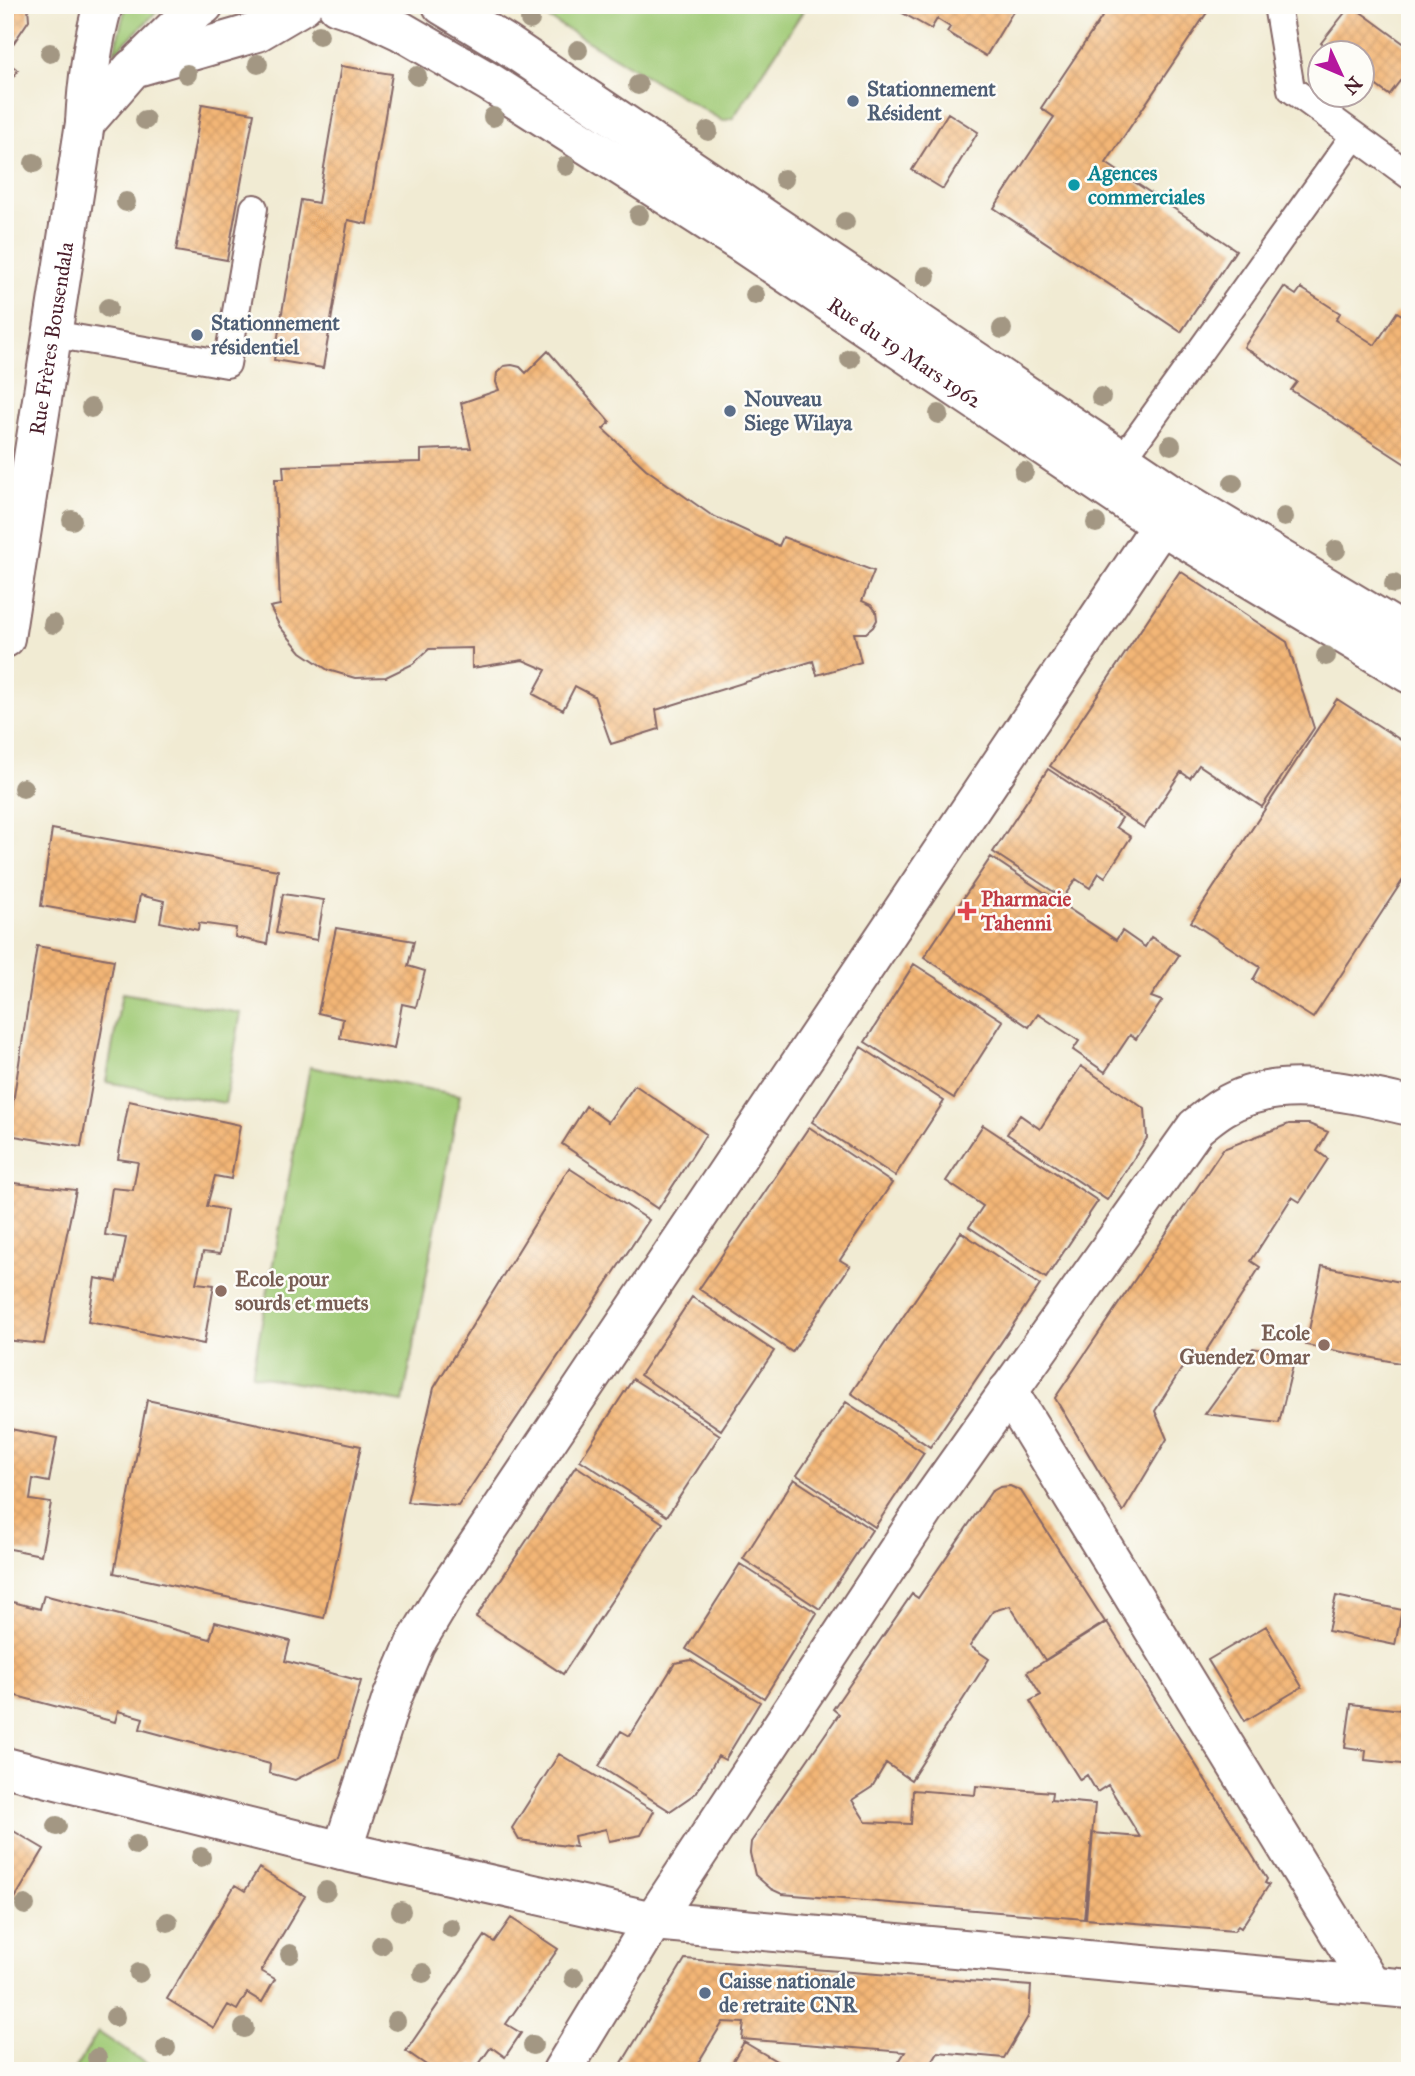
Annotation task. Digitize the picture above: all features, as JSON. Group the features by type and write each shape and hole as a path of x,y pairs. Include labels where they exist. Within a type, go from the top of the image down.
{"street":[{"name":"Rue Frères Bousendala","path":"5,638 85,122 89,69 103,5"},
{"path":"85,122 133,68 183,20 204,5"},
{"path":"133,68 257,32 303,5"},
{"name":"Rue du 19 Mars 1962","path":"337,5 401,31 489,82 743,244 1161,525 1410,674"},
{"name":"Rue du 19 Mars 1962","path":"442,5 506,44 1180,499 1410,637"},
{"path":"478,5 506,44"},
{"path":"342,1851 392,1698 415,1644 448,1589 1161,525"},
{"path":"562,2071 653,1921 926,1508 1196,1127 1225,1106 1261,1093 1304,1087 1346,1092 1410,1106"},
{"path":"1009,1391 1371,1985"},
{"path":"5,1767 342,1851 653,1921 1410,1989"}],"lane":[{"path":"1277,5 1291,89 1410,176"},
{"path":"1122,460 1354,136"},
{"path":"52,334 227,364 254,208"}],"green space":[{"path":"126,5 164,5 114,53"},
{"path":"531,5 807,5 733,118 723,121 548,18"},
{"path":"122,993 241,1013 225,1103 106,1082"},
{"path":"310,1067 460,1095 403,1402 252,1375"},
{"path":"98,2032 156,2070 156,2071 74,2071"}],"building":[{"path":"5,5 28,7 29,20 5,56"},
{"path":"1017,5 986,56 947,32 950,27 937,19 931,29 892,7"},
{"name":"Agences commerciales","path":"1110,5 1212,5 1106,163 1236,250 1181,332 994,208 1054,117 1041,108"},
{"path":"1351,5 1410,48 1410,68 1389,95 1376,85 1376,38 1325,38"},
{"path":"5,61 18,70 5,89"},
{"path":"341,66 392,74 367,224 348,220 323,368 274,360 301,200 318,203"},
{"path":"202,104 254,113 227,260 176,251"},
{"path":"948,113 978,132 943,189 912,170"},
{"path":"1284,287 1296,295 1301,288 1340,313 1336,320 1375,345 1397,312 1410,320 1410,467 1291,390 1297,382 1244,347"},
{"path":"548,351 610,422 603,429 646,469 711,515 779,546 783,537 874,571 862,601 876,611 877,620 866,633 854,633 861,662 817,675 813,661 656,710 659,729 611,744 594,696 575,686 563,710 533,694 546,670 523,660 472,668 472,648 429,649 413,664 386,677 355,678 328,670 301,652 280,627 270,607 280,605 275,479 284,479 283,466 421,462 421,450 471,448 461,403 499,390 497,373 504,366 520,367 526,373"},
{"path":"1180,571 1287,642 1314,728 1262,807 1199,765 1190,778 1181,772 1144,828 1050,766"},
{"path":"1337,699 1410,746 1410,869 1313,1018 1253,980 1260,967 1191,922"},
{"path":"1048,769 1122,818 1116,827 1131,837 1105,877 1099,873 1090,888 1076,879 1063,898 993,852"},
{"path":"52,829 278,870 267,944 235,937 236,928 199,923 198,930 160,922 164,901 140,895 135,922 41,906"},
{"path":"991,857 1116,940 1122,931 1145,947 1151,937 1179,955 1151,997 1162,1001 1136,1039 1130,1035 1105,1072 1073,1050 1079,1041 1038,1014 1029,1027 924,957"},
{"path":"283,894 324,900 317,940 276,933"},
{"path":"336,928 414,941 408,966 425,971 416,1007 402,1004 394,1049 340,1038 343,1019 318,1013"},
{"path":"37,946 114,960 81,1147 8,1135"},
{"path":"914,964 1003,1021 954,1098 865,1042"},
{"path":"861,1047 944,1101 895,1176 812,1122"},
{"path":"1081,1066 1145,1109 1147,1138 1107,1200 1007,1134 1020,1115 1040,1129"},
{"path":"635,1085 706,1134 658,1209 562,1144 586,1106 608,1122"},
{"path":"129,1101 240,1125 231,1179 215,1176 207,1206 227,1210 220,1254 203,1252 196,1283 214,1285 204,1344 88,1322 95,1278 117,1282 126,1238 105,1235 112,1188 133,1190 138,1162 118,1159"},
{"path":"1289,1124 1309,1124 1328,1132 1317,1151 1328,1159 1300,1202 1292,1197 1251,1261 1260,1267 1197,1365 1187,1360 1155,1411 1167,1439 1123,1512 1055,1398 1223,1149"},
{"path":"983,1125 1098,1201 1046,1278 969,1227 983,1206 946,1181"},
{"path":"809,1127 892,1183 840,1260 850,1266 792,1352 699,1289"},
{"path":"569,1168 649,1220 458,1506 407,1502 434,1388"},
{"path":"5,1182 76,1190 44,1344 5,1340"},
{"path":"961,1232 1040,1285 930,1447 851,1393"},
{"path":"1322,1266 1410,1284 1410,1365 1306,1345"},
{"path":"692,1297 774,1351 721,1430 640,1375"},
{"path":"1253,1348 1295,1357 1279,1423 1205,1414"},
{"path":"633,1379 720,1435 667,1516 580,1460"},
{"path":"147,1400 361,1446 324,1618 114,1573"},
{"path":"846,1402 924,1453 875,1527 797,1475"},
{"path":"5,1428 57,1438 49,1482 33,1479 30,1500 51,1503 41,1555 5,1548"},
{"path":"576,1466 663,1523 563,1674 476,1617"},
{"path":"794,1479 872,1530 820,1609 743,1559"},
{"path":"1010,1486 1021,1491 1105,1622 1045,1660 1010,1606 993,1611 970,1646 989,1659 911,1780 886,1763 872,1787 852,1800 866,1822 911,1824 913,1790 975,1795 976,1786 1052,1792 1051,1800 1095,1804 1084,1919 782,1894 771,1889 755,1875 750,1853 751,1842 839,1714 833,1709 912,1594 918,1598 991,1492"},
{"path":"740,1564 817,1613 764,1698 686,1649"},
{"path":"44,1595 210,1639 215,1622 290,1641 285,1661 361,1681 339,1758 295,1780 269,1773 270,1764 140,1729 143,1718 118,1711 115,1722 5,1693 5,1600 40,1609"},
{"path":"1336,1596 1402,1610 1395,1645 1328,1631"},
{"path":"1107,1622 1267,1879 1265,1883 1269,1885 1241,1928 1238,1926 1234,1931 1086,1919 1093,1833 1140,1837 1108,1785 1097,1792 1087,1775 1080,1780 1030,1701 1041,1695 1027,1672"},
{"path":"1266,1626 1302,1687 1245,1721 1208,1660"},
{"path":"691,1660 760,1702 725,1760 718,1756 696,1793 670,1811 599,1766 621,1731 630,1736 675,1663"},
{"path":"1351,1704 1410,1711 1410,1765 1365,1760 1366,1750 1345,1747"},
{"path":"559,1754 654,1811 641,1835 609,1841 606,1829 574,1836 576,1847 519,1840 512,1828"},
{"path":"5,1826 44,1849 5,1915"},
{"path":"259,1868 305,1896 261,1971 275,1979 262,2002 247,1993 237,2010 228,2005 214,2028 167,1999 235,1885 245,1891"},
{"path":"511,1918 558,1949 506,2024 521,2033 505,2057 491,2047 477,2067 473,2064 469,2071 435,2071 406,2051 485,1936 494,1942"},
{"path":"685,1959 1031,1986 1029,2015 1004,2058 938,2052 926,2071 893,2071 905,2052 742,2039 744,2023 723,2022 693,2071 617,2071"},
{"path":"744,2042 793,2071 727,2071"}],"place":[{"name":"Stationnement Résident","path":"853,101"},
{"name":"Agences commerciales","path":"1074,185"},
{"name":"Stationnement résidentiel","path":"197,335"},
{"name":"Nouveau Siege Wilaya","path":"730,411"},
{"name":"Pharmacie Tahenni","path":"967,911"},
{"name":"Ecole pour sourds et muets","path":"221,1291"},
{"name":"Ecole Guendez Omar","path":"1324,1345"},
{"name":"Caisse nationale de retraite CNR","path":"705,1993"}]}
